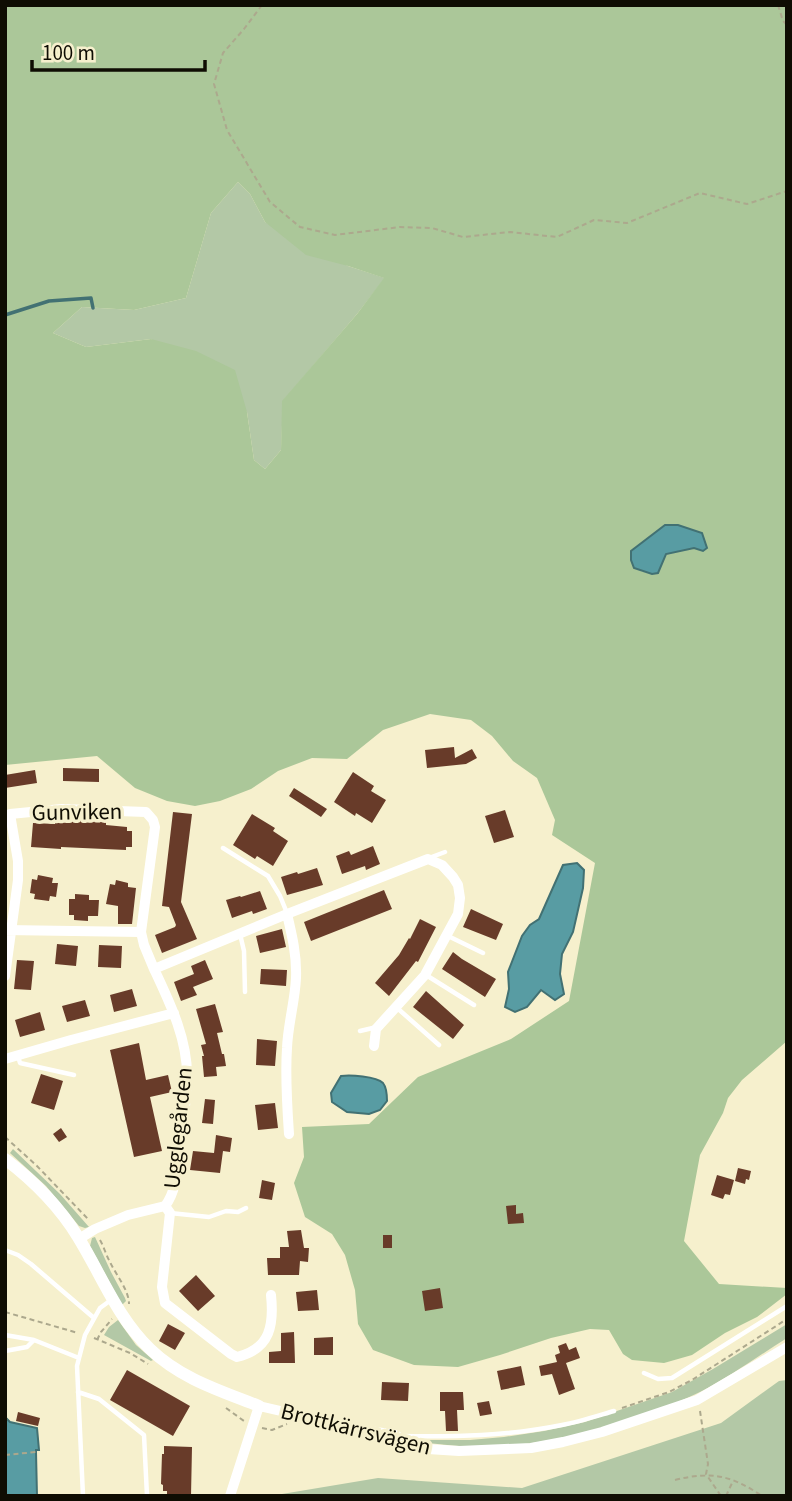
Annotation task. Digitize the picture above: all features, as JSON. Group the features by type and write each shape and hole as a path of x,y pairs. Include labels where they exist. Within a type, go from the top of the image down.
{"street":[{"name":"Gunviken","path":"5,976 8,930 18,880 18,861 8,815 62,809 146,812 153,820 155,827 141,932 154,969"},
{"path":"154,969 428,859 442,865 458,885 458,914 425,975 378,1027 374,1046"},
{"path":"287,914 296,958 296,980 287,1045 286,1102 289,1134"},
{"path":"8,930 141,932"},
{"name":"Ugglegården","path":"79,1239 119,1219 141,1212 168,1210 173,1194 187,1077 183,1040 154,969"},
{"path":"5,1059 174,1013"},
{"name":"Brottkärrsvägen","path":"5,1159 47,1196 67,1221 120,1313 136,1334 151,1350 183,1374 259,1406 396,1436 405,1444 459,1451 531,1448 563,1442 639,1421 697,1400 787,1347"},
{"path":"168,1210 162,1287 165,1303 237,1357 253,1351 268,1335 273,1313 271,1295"},
{"path":"230,1495 259,1406"}],"lane":[{"path":"428,859 442,853 441,845"},
{"path":"223,848 268,876 287,914"},
{"path":"240,934 244,951 245,992"},
{"path":"447,936 483,953"},
{"path":"425,975 474,1005"},
{"path":"396,1007 439,1045"},
{"path":"360,1031 378,1027"},
{"path":"18,1055 20,1063 74,1075"},
{"path":"168,1210 209,1217 226,1211 238,1212 246,1209"},
{"path":"5,1251 18,1255 31,1264 94,1318"},
{"path":"83,1496 77,1366 85,1335 100,1308 112,1299"},
{"path":"644,1373 658,1379 672,1378 787,1306"},
{"path":"5,1335 34,1340 79,1358"},
{"path":"5,1351 27,1347 34,1340"},
{"path":"78,1392 99,1399 144,1435 147,1496"},
{"path":"396,1436 458,1437 521,1432 565,1425 614,1411"}],"path":[{"path":"262,5 223,53 214,84 227,130 270,202 300,227 335,235 400,227 432,228 463,237 510,232 558,237 594,220 627,223 700,193 747,204 787,191"},
{"path":"778,5 787,25"},
{"path":"5,1312 85,1335 130,1353"},
{"path":"697,1400 708,1464 706,1474 721,1496"},
{"path":"5,1455 36,1452"},
{"path":"675,1480 706,1474 715,1475 762,1496"},
{"path":"726,1496 733,1481"}],"green space":[{"path":"5,5 787,5 787,1041 742,1080 728,1098 723,1113 700,1155 684,1241 719,1284 787,1288 787,1294 757,1317 725,1333 692,1355 664,1363 632,1360 623,1354 609,1330 590,1329 551,1338 458,1367 414,1365 373,1350 358,1324 355,1290 345,1255 332,1234 305,1217 294,1183 304,1157 302,1127 369,1124 418,1077 511,1039 569,1001 595,863 552,835 555,820 537,778 513,761 492,736 471,720 430,714 383,730 347,759 312,758 278,771 251,789 220,801 195,806 167,801 135,788 97,756 5,765","holes":["238,182 250,194 265,222 306,255 384,278 357,314 282,401 281,450 265,469 254,460 247,412 235,370 196,351 151,339 86,347 53,333 82,307 134,310 186,298 211,213","678,525 702,533 694,548 666,554 658,573 641,571 631,551 650,538"]},
{"path":"238,182 250,194 265,222 348,266 385,278 283,401 281,450 265,469 254,460 247,412 151,339 86,347 53,333 82,307 134,310 186,298 211,213"},
{"path":"13,1149 60,1194 89,1227 79,1226 46,1186 10,1153"},
{"path":"95,1237 125,1298 126,1301 122,1305 90,1246 92,1238"},
{"path":"118,1320 136,1345 153,1360 104,1335"},
{"path":"787,1324 787,1338 722,1380 675,1403 620,1423 562,1438 504,1446 477,1447 428,1443 421,1440 504,1437 585,1422 672,1392"},
{"path":"787,1380 787,1496 270,1496 378,1478 522,1488 721,1423 779,1381"}],"water":[{"path":"665,525 678,525 702,533 707,548 703,551 694,548 666,554 658,573 652,574 634,568 631,551"},
{"path":"577,863 584,870 583,888 573,932 562,954 560,974 564,994 555,1000 541,990 527,1007 515,1012 505,1007 509,989 508,972 522,936 530,925 539,919 563,865"},
{"path":"341,1076 380,1081 385,1087 387,1101 380,1110 369,1114 347,1112 332,1102 331,1093"},
{"path":"5,1417 10,1422 37,1428 37,1496 5,1496"}],"building":[{"path":"454,747 455,758 472,749 477,758 466,764 427,768 425,750"},
{"path":"63,768 99,769 99,782 63,781"},
{"path":"35,770 37,783 5,788 5,775"},
{"path":"353,772 374,786 371,791 386,800 372,823 334,802"},
{"path":"294,788 327,809 321,817 289,796"},
{"path":"505,810 514,837 494,843 485,816"},
{"path":"173,812 192,814 181,902 197,939 162,953 155,935 176,925 169,907 162,906"},
{"path":"252,814 275,828 273,831 288,841 273,866 257,856 255,859 233,845"},
{"path":"76,819 106,821 106,825 127,827 127,831 132,831 132,847 126,847 126,850 31,847 33,823 55,824 55,820 76,822"},
{"path":"373,846 380,864 366,870 365,866 342,874 336,856 349,851 351,855"},
{"path":"317,868 323,885 287,895 281,877"},
{"path":"38,875 53,878 52,883 58,883 56,897 50,896 49,901 34,899 35,894 30,893 32,879 37,880"},
{"path":"116,880 136,888 132,924 118,924 118,906 106,904 110,884 115,885"},
{"path":"384,890 392,909 311,941 304,922"},
{"path":"260,891 267,909 232,918 226,900"},
{"path":"75,894 89,895 89,900 99,900 98,916 88,916 88,921 74,920 74,915 69,915 69,899 75,899"},
{"path":"471,909 503,924 496,940 463,927"},
{"path":"420,919 436,927 418,962 416,961 389,996 375,983 399,955"},
{"path":"282,929 286,947 260,953 256,936"},
{"path":"57,944 78,946 76,966 55,964"},
{"path":"99,945 122,946 121,968 98,967"},
{"path":"453,952 496,979 485,997 442,969"},
{"path":"17,960 34,961 31,990 14,989"},
{"path":"205,960 213,979 193,987 197,995 181,1001 174,982 194,974 191,966"},
{"path":"261,969 287,970 286,986 260,984"},
{"path":"132,989 137,1006 114,1012 110,995"},
{"path":"426,991 464,1025 453,1039 413,1007"},
{"path":"85,1000 90,1016 67,1022 62,1006"},
{"path":"215,1004 223,1032 217,1033 226,1066 216,1067 217,1076 204,1077 201,1045 206,1044 196,1009"},
{"path":"40,1012 45,1030 20,1037 15,1020"},
{"path":"257,1039 277,1041 275,1066 256,1065"},
{"path":"139,1043 146,1080 168,1075 172,1092 150,1097 162,1151 134,1157 110,1050"},
{"path":"41,1074 63,1081 54,1110 31,1103"},
{"path":"205,1099 215,1100 213,1124 202,1123"},
{"path":"275,1103 278,1128 258,1130 255,1105"},
{"path":"61,1128 67,1137 59,1142 53,1134"},
{"path":"216,1135 232,1138 230,1152 223,1151 220,1173 190,1170 193,1151 214,1153"},
{"path":"738,1168 751,1171 745,1184 735,1181"},
{"path":"717,1175 734,1180 730,1195 725,1194 723,1199 711,1195"},
{"path":"262,1180 275,1183 272,1200 259,1198"},
{"path":"516,1205 516,1214 523,1213 524,1223 508,1224 506,1206"},
{"path":"301,1230 304,1248 309,1248 308,1262 300,1261 299,1275 268,1275 267,1258 280,1258 280,1247 289,1247 287,1231"},
{"path":"383,1235 392,1235 392,1248 383,1248"},
{"path":"196,1275 215,1296 198,1311 179,1291"},
{"path":"440,1288 443,1308 425,1311 422,1291"},
{"path":"317,1290 319,1310 298,1311 296,1292"},
{"path":"168,1324 185,1333 175,1350 159,1341"},
{"path":"294,1332 295,1363 269,1363 269,1352 281,1351 281,1333"},
{"path":"333,1337 333,1355 314,1355 314,1338"},
{"path":"566,1343 569,1350 576,1347 580,1358 566,1363 575,1389 559,1395 552,1374 541,1376 539,1366 557,1362 555,1355 560,1353 558,1346"},
{"path":"521,1366 525,1385 501,1390 497,1371"},
{"path":"127,1370 190,1406 173,1436 110,1400"},
{"path":"382,1382 409,1383 408,1401 381,1400"},
{"path":"440,1392 463,1392 464,1410 457,1410 458,1431 446,1431 445,1411 440,1411"},
{"path":"489,1401 492,1414 480,1416 477,1403"},
{"path":"18,1412 40,1418 38,1426 16,1421"},
{"path":"164,1446 192,1447 191,1496 167,1496 167,1491 163,1491 161,1484"}],"waterway":[{"path":"5,315 49,301 91,298 93,308"}]}
